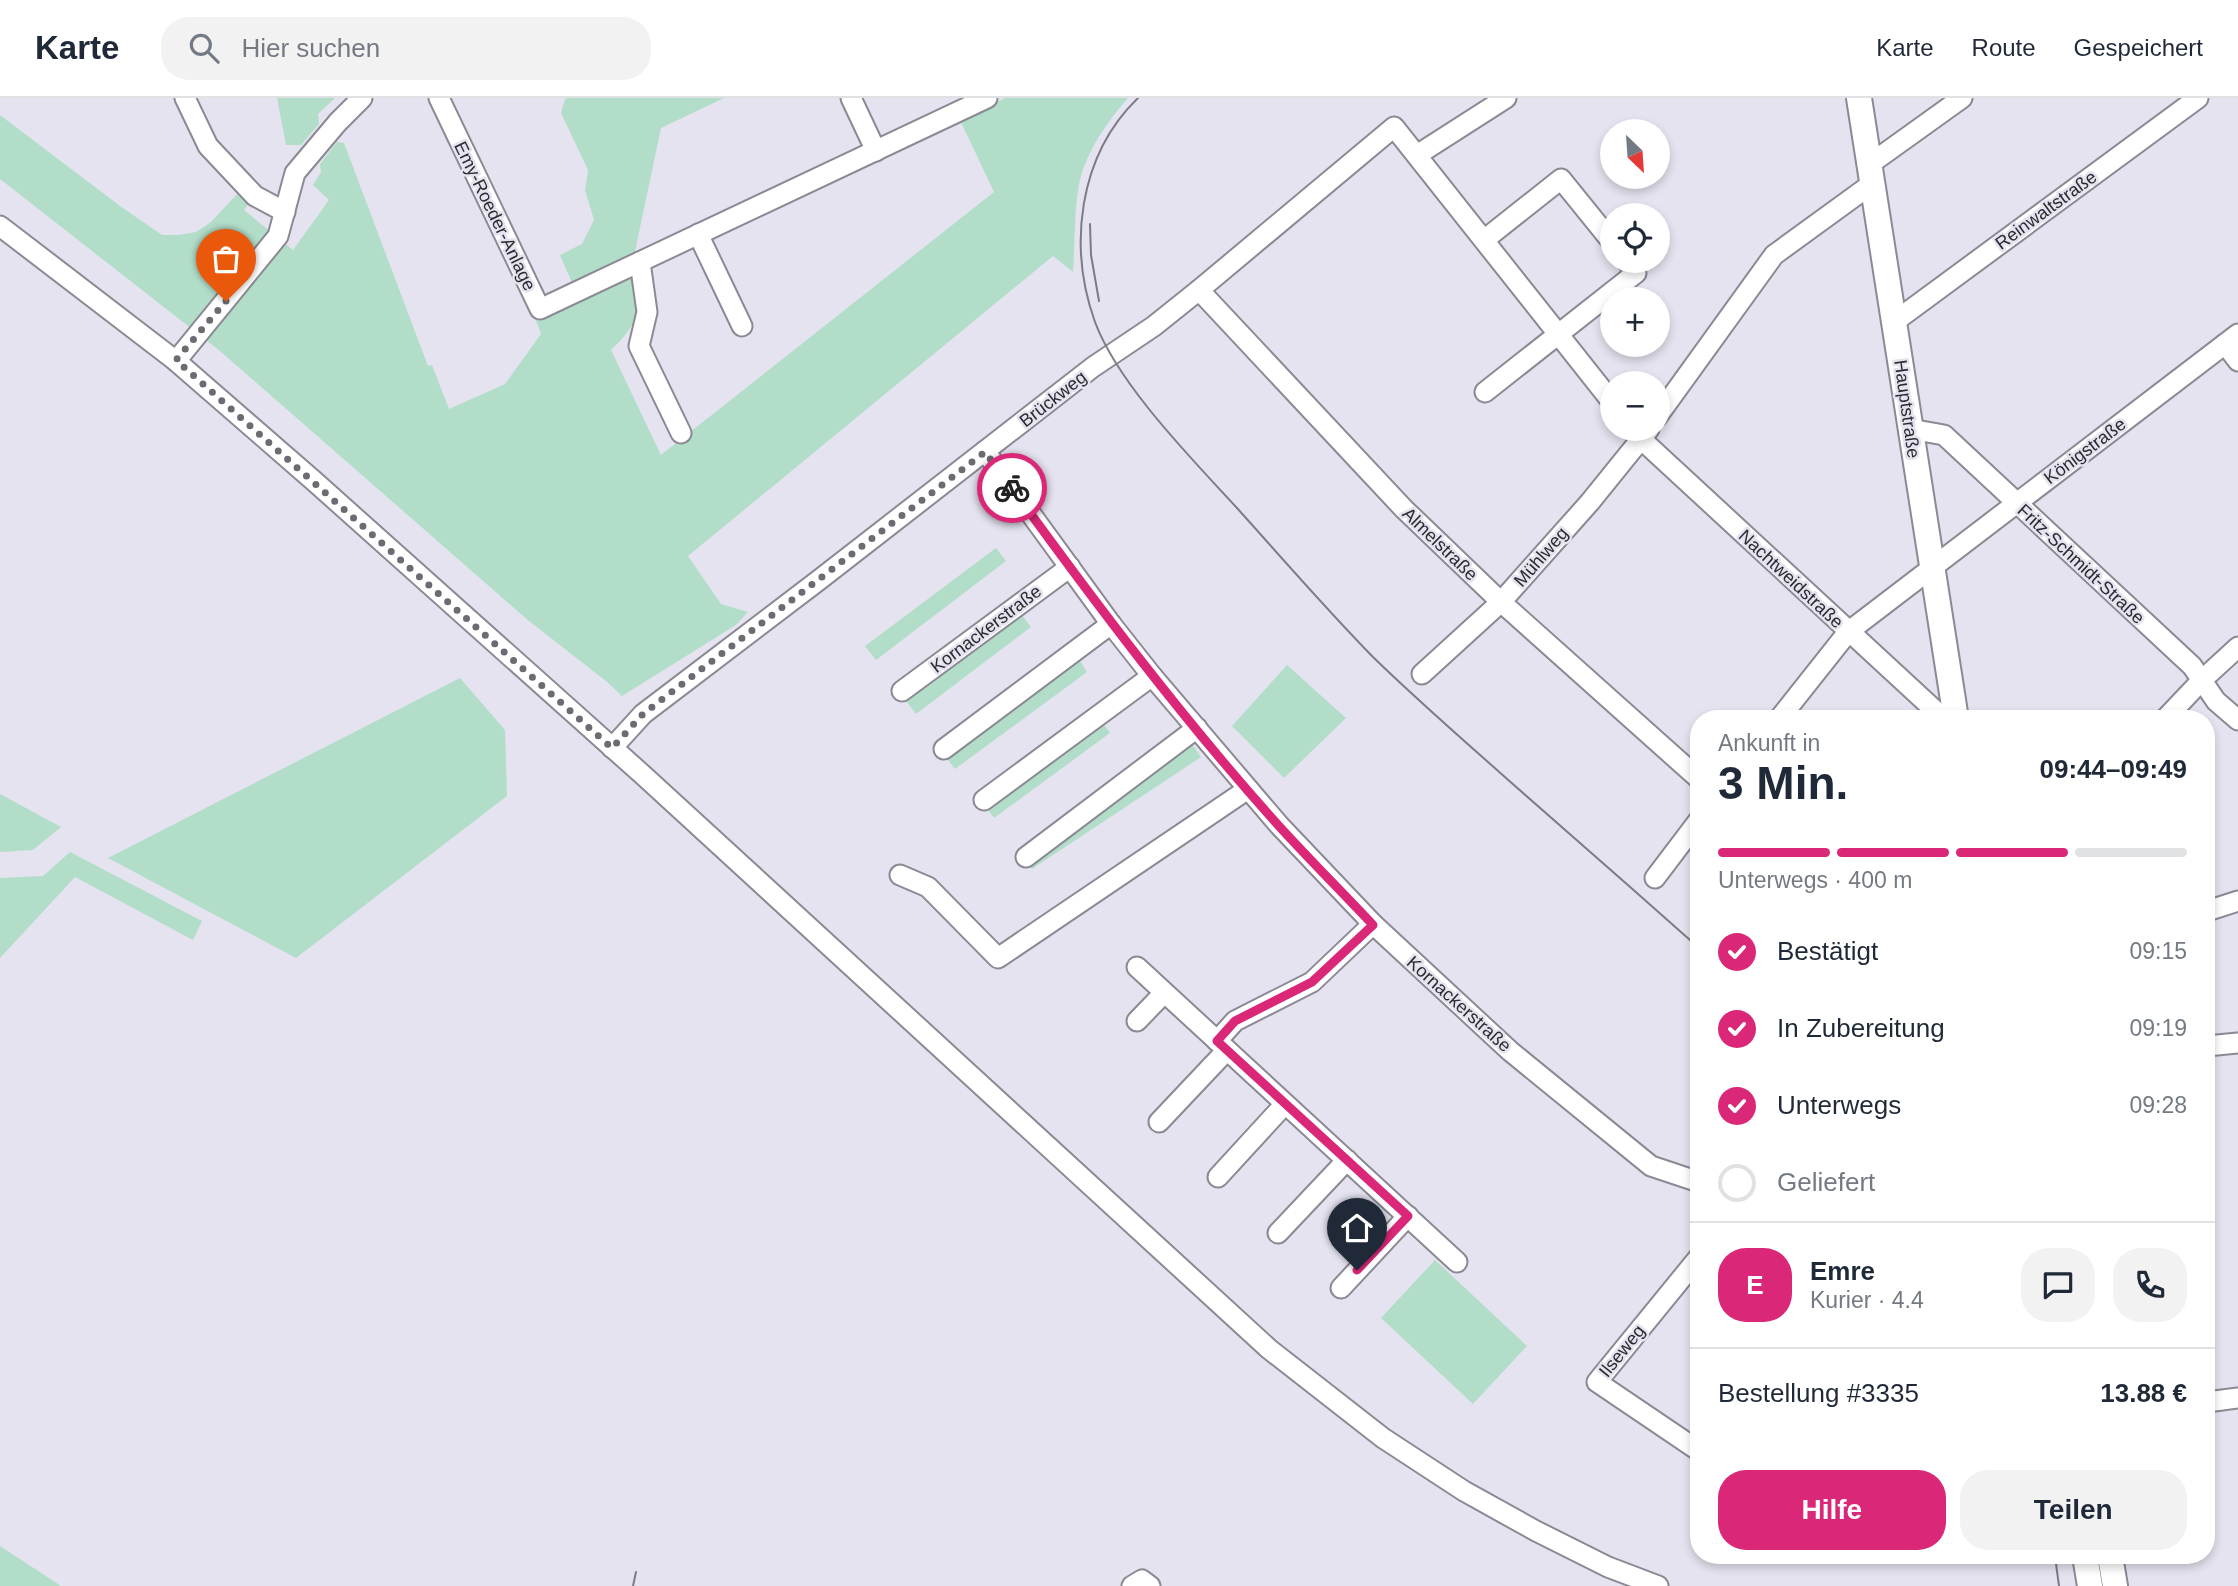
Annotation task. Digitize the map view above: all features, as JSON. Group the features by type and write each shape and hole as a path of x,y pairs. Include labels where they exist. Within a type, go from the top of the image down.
{"main road":[{"name":"Hauptstraße","path":"1859,98 1954,710"},
{"path":"2086,1564 2090,1586"},
{"path":"2111,1564 2115,1586"}],"street":[{"path":"185,98 208,146 254,196 285,212"},
{"path":"176,360 278,236 295,173 362,98"},
{"name":"Emy-Roeder-Anlage","path":"439,98 540,309 987,98"},
{"path":"851,98 876,151"},
{"path":"1506,98 1416,155 1600,386"},
{"path":"1670,399 1774,256 1962,98"},
{"name":"Reinwaltstraße","path":"1894,322 2198,98"},
{"name":"Brückweg","path":"612,748 643,714 1093,367 1154,326 1394,127 1416,155"},
{"path":"1484,240 1562,178 1600,227"},
{"path":"0,226 176,360 612,748 1269,1349 1383,1438 1464,1491 1608,1567 1658,1586"},
{"path":"698,234 742,326"},
{"path":"640,262 648,312 639,346 681,433"},
{"path":"1485,392 1636,273"},
{"name":"Almelstraße","path":"1199,290 1404,509 1502,602 1690,771"},
{"path":"2231,339 2238,361"},
{"name":"Königstraße","path":"1786,710 1848,632 2231,339"},
{"name":"Fritz-Schmidt-Straße","path":"1910,429 1944,435 2192,666 2216,701 2238,720"},
{"name":"Mühlweg","path":"1422,674 1502,602 1590,502 1634,441"},
{"name":"Nachtweidstraße","path":"1650,441 1848,632 1934,710"},
{"name":"Kornackerstraße","path":"985,452 1152,676 1279,825 1373,925 1510,1051 1651,1166 1690,1179"},
{"name":"Kornackerstraße","path":"902,691 1070,567"},
{"path":"944,750 1111,624"},
{"path":"2174,710 2238,647"},
{"path":"984,800 1152,676"},
{"path":"1026,857 1196,728"},
{"path":"900,875 928,887 998,958 1248,789"},
{"path":"1655,878 1690,832"},
{"path":"2215,908 2238,901"},
{"path":"1159,1122 1222,1046 1235,1021 1312,982 1373,925"},
{"path":"1137,967 1457,1262"},
{"path":"1137,1021 1164,993"},
{"path":"2215,1045 2238,1043"},
{"path":"1218,1177 1285,1104"},
{"path":"1278,1233 1347,1160"},
{"path":"1341,1288 1408,1216"},
{"name":"Ilseweg","path":"1690,1268 1597,1382 1690,1445"},
{"path":"2215,1401 2238,1398"},
{"path":"1132,1586 1142,1580 1150,1586"}],"green space":[{"path":"277,98 335,98 318,114 319,124 301,145 286,145"},
{"path":"724,98 661,128 634,256 573,285 560,255 582,244 594,220 585,190 588,170 561,113 565,99"},
{"path":"1005,98 1128,98 1098,138 1082,172 1076,205 1073,272 1053,256 688,556 721,604 748,612 736,625 622,696 529,621 220,351 0,179 0,115 162,235 196,232 211,222 239,192 250,202 244,210 293,250 329,200 313,185 321,172 320,164 337,142 344,143 428,366 432,365 449,409 505,384 541,334 535,318 634,274 636,316 628,332 611,350 661,455 994,192 960,120"},
{"path":"996,548 1006,561 876,660 865,646"},
{"path":"1018,610 1031,627 916,714 903,697"},
{"path":"1078,658 1087,672 955,769 945,756"},
{"path":"1287,665 1346,718 1284,778 1232,726"},
{"path":"460,678 505,730 507,796 296,958 108,858"},
{"path":"1100,719 1110,733 994,818 984,804"},
{"path":"1192,744 1201,757 1032,869 1027,862"},
{"path":"0,794 61,827 33,850 0,852"},
{"path":"70,852 202,921 193,940 75,877 0,958 0,878 43,876"},
{"path":"1435,1260 1527,1346 1473,1404 1381,1318"},
{"path":"0,1546 61,1586 0,1586"}],"tram line":[{"path":"1138,98 1118,121 1102,147 1091,175 1081,233 1082,264 1095,322 1121,370 1178,444 1373,657 1690,940"},
{"path":"1090,224 1091,255 1099,301"},
{"path":"2056,1564 2059,1586"},
{"path":"633,1586 636,1572"}],"way so far":[{"path":"226,301 176,360 612,748 643,714 985,452 1012,488"}],"route":[{"path":"1012,488 1152,676 1279,825 1373,925 1312,982 1235,1021 1217,1041 1408,1216 1357,1270"}]}
